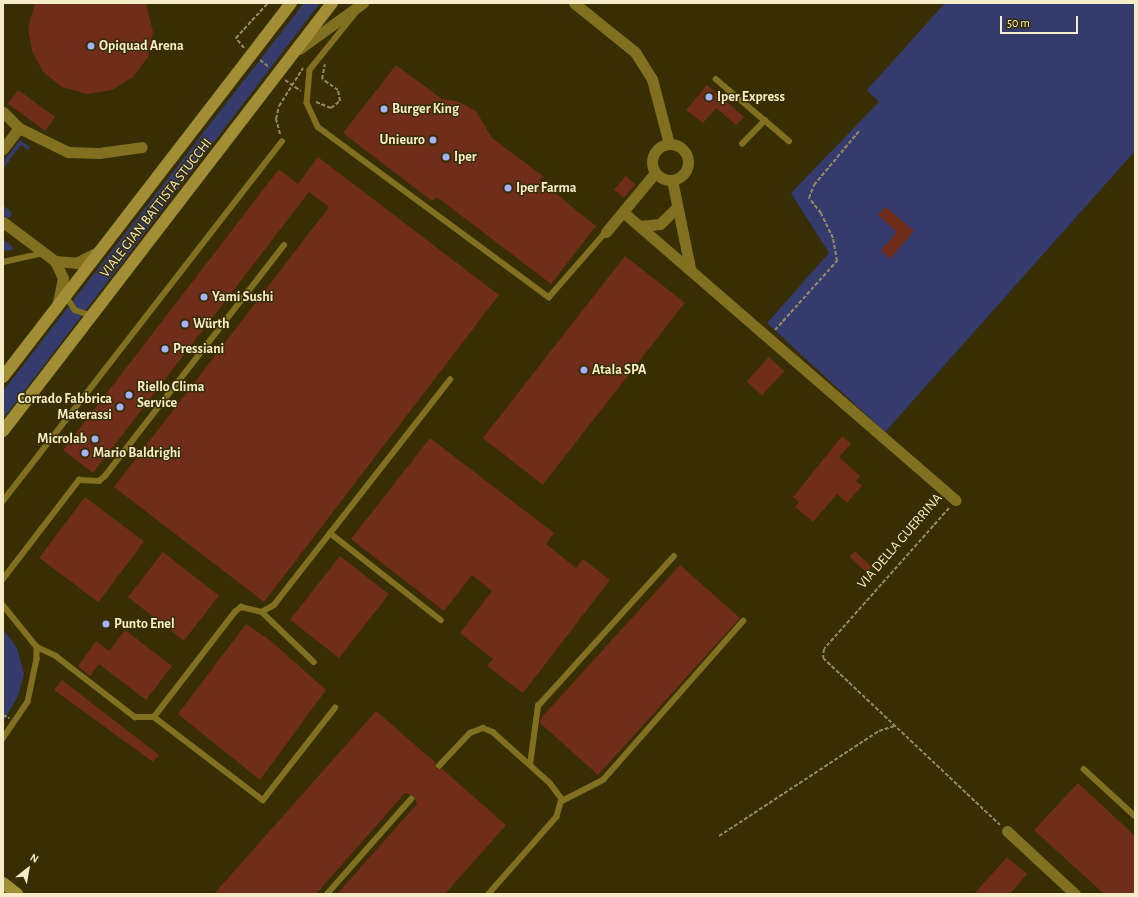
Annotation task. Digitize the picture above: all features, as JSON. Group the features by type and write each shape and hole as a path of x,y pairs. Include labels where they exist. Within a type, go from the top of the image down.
{"main road":[{"name":"VIALE GIAN BATTISTA STUCCHI","path":"3,377 290,3"},
{"name":"VIALE GIAN BATTISTA STUCCHI","path":"3,431 332,3"},
{"path":"3,883 17,894"}],"street":[{"path":"296,51 364,3"},
{"path":"574,3 635,52 652,80 669,144"},
{"path":"3,112 19,128 68,152 99,153 142,147"},
{"path":"3,148 19,128"},
{"path":"669,144 682,149 688,162 682,176 672,180 656,173 653,157 660,148 669,144"},
{"path":"606,232 656,173"},
{"path":"672,180 690,268"},
{"path":"640,226 660,224 677,207"},
{"name":"VIA DELLA GUERRINA","path":"623,212 769,336 956,500"},
{"path":"3,222 55,261 63,278 57,307"},
{"path":"55,261 76,263 99,252"},
{"path":"1007,832 1075,894"}],"lane":[{"path":"364,3 315,60 307,80 307,103 318,127 541,294 549,297 555,292 606,232"},
{"path":"716,79 789,141"},
{"path":"742,144 764,120"},
{"path":"3,501 282,141"},
{"path":"3,578 79,480 99,481 105,476 284,245"},
{"path":"3,262 45,253"},
{"path":"66,296 75,310 92,316"},
{"path":"262,612 276,602 450,380"},
{"path":"330,533 441,620"},
{"path":"530,765 533,719 538,706 674,556"},
{"path":"3,605 37,647 56,656 135,717 154,718 264,800 334,708"},
{"path":"154,718 235,612 241,607 262,612 314,662"},
{"path":"562,801 603,780 743,621"},
{"path":"3,738 28,702 37,671 37,647"},
{"path":"439,766 470,733 483,728 493,732 530,765 557,791 562,801 558,817 489,894"},
{"path":"1084,769 1135,816"},
{"path":"327,894 411,799"}],"path":[{"path":"236,42 238,35 268,3"},
{"path":"312,100 330,108 340,101 338,90 322,79 326,64 315,60"},
{"path":"769,336 837,261 833,238 821,213 809,198 814,185 860,130"},
{"name":"VIA DELLA GUERRINA","path":"956,500 823,654 825,662 1007,832"},
{"path":"720,836 879,731 894,726"}],"shaded area":[{"path":"304,3 320,3 3,419 3,391"},
{"path":"945,3 1135,3 1135,151 885,432 767,323 829,253 791,193 879,102 867,90"},
{"path":"20,140 30,147 28,150 21,145 3,169 3,162"},
{"path":"3,205 12,213 10,218 3,216"},
{"path":"3,239 12,246 13,250 3,251"},
{"path":"3,629 17,648 24,674 18,696 3,722"}],"building":[{"name":"Opiquad Arena","path":"35,3 146,3 153,32 148,57 133,77 112,90 87,94 62,87 43,72 32,51 28,28"},
{"name":"Iper","path":"396,65 442,99 457,101 476,111 492,138 543,176 540,181 596,226 551,284 437,197 432,201 343,133"},
{"name":"Iper Express","path":"707,85 744,117 736,125 716,108 703,123 686,110"},
{"path":"18,90 55,117 45,131 8,104"},
{"path":"318,157 499,295 264,602 114,487 329,207 309,192 93,473 63,450 279,169 298,184"},
{"path":"626,176 636,185 624,198 614,189"},
{"path":"886,207 914,231 890,259 881,250 897,232 878,215"},
{"name":"Atala SPA","path":"625,256 685,303 543,485 483,438"},
{"path":"769,357 784,371 762,395 746,381"},
{"path":"842,436 851,444 839,457 860,476 856,481 862,486 847,503 837,494 813,522 795,507 799,502 793,497"},
{"path":"430,438 554,533 546,544 576,568 583,559 610,580 523,693 487,666 493,659 460,633 492,591 472,575 444,611 351,539"},
{"path":"85,497 144,542 98,602 39,558"},
{"path":"855,551 872,567 866,573 850,557"},
{"path":"163,552 219,596 184,641 128,597"},
{"path":"340,556 389,594 339,658 290,620"},
{"path":"680,565 740,618 598,775 540,723 541,718"},
{"path":"246,624 271,641 326,690 260,780 178,714"},
{"path":"125,630 172,666 146,700 99,664 90,676 78,666 96,641 109,651"},
{"path":"62,680 159,755 153,762 54,690"},
{"path":"376,711 436,763 436,769 442,769 506,825 445,894 337,894 417,804 414,796 405,793 316,894 214,894"},
{"path":"1078,783 1135,836 1135,894 1104,894 1034,830"},
{"path":"1007,857 1027,874 1010,894 974,894"}],"place":[{"name":"Opiquad Arena","path":"91,46"},
{"name":"Iper Express","path":"709,97"},
{"name":"Burger King","path":"384,109"},
{"name":"Unieuro","path":"433,140"},
{"name":"Iper","path":"446,157"},
{"name":"Iper Farma","path":"508,188"},
{"name":"Yami Sushi","path":"204,297"},
{"name":"Würth","path":"185,324"},
{"name":"Pressiani","path":"165,349"},
{"name":"Atala SPA","path":"584,370"},
{"name":"Riello Clima Service","path":"129,395"},
{"name":"Corrado Fabbrica Materassi","path":"120,407"},
{"name":"Microlab","path":"95,439"},
{"name":"Mario Baldrighi","path":"85,453"},
{"name":"Punto Enel","path":"106,624"}]}
